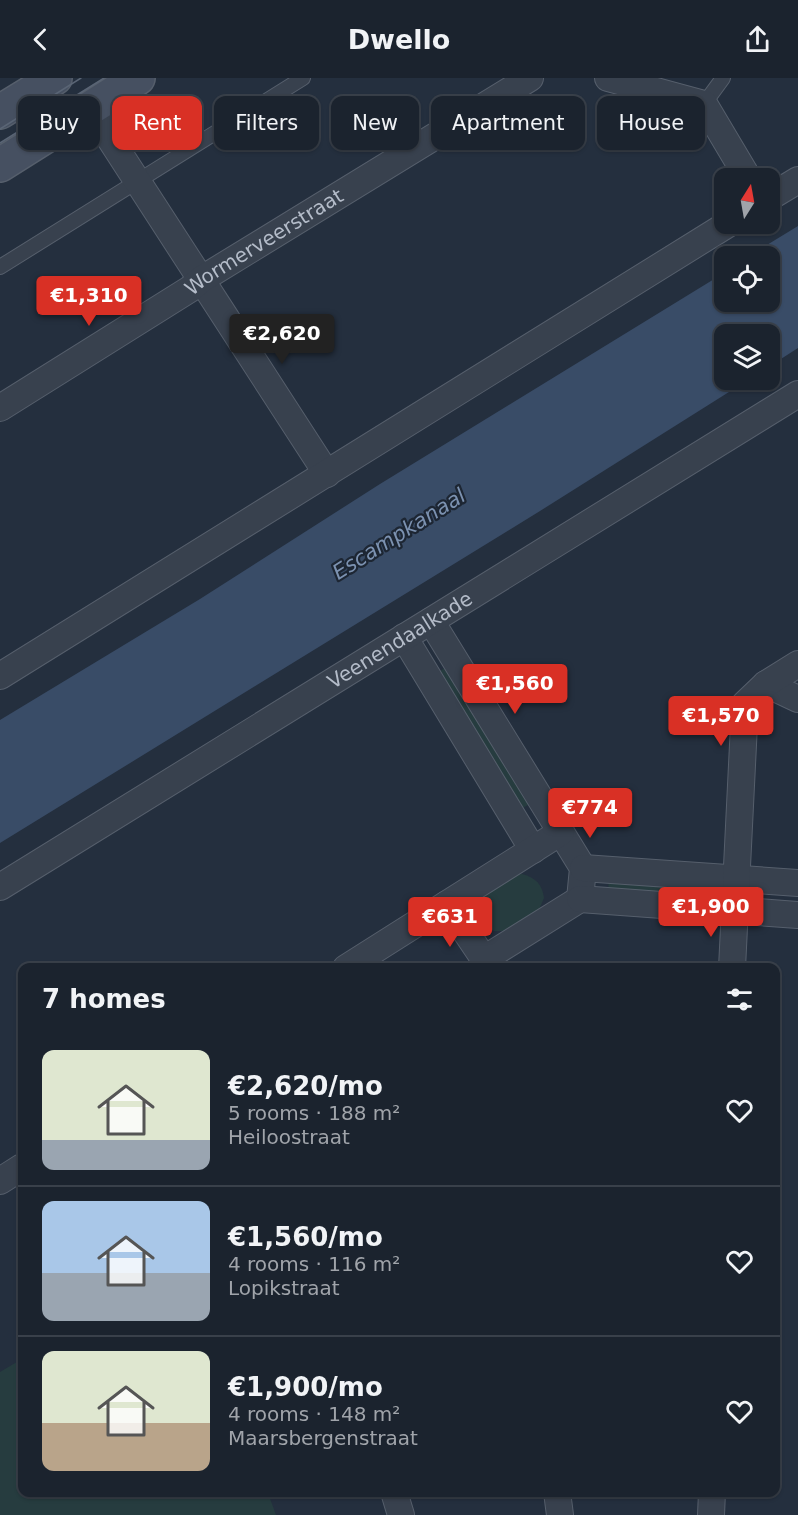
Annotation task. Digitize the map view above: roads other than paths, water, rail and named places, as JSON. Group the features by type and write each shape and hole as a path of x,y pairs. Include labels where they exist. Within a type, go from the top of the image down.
{"street":[{"path":"0,112 55,78"},
{"path":"100,102 138,78"},
{"name":"Wormerveerstraat","path":"0,408 202,279 530,78"},
{"path":"608,78 674,96"},
{"path":"705,106 741,168"},
{"path":"100,124 327,474"},
{"path":"0,165 24,150"},
{"path":"780,191 798,180"},
{"path":"0,676 714,233"},
{"name":"Veenendaalkade","path":"0,887 798,394"},
{"path":"431,621 583,868 580,899"},
{"path":"404,637 533,850"},
{"path":"732,963 745,704 766,684 798,664"},
{"path":"766,684 798,699"},
{"path":"354,963 561,832"},
{"path":"583,868 798,884"},
{"path":"447,904 484,963 580,899 798,915"},
{"path":"0,1180 18,1169"},
{"path":"396,1497 401,1515"},
{"path":"558,1497 561,1515"},
{"path":"711,1515 712,1497"}],"lane":[{"path":"0,267 303,78"},
{"path":"705,103 723,78"}],"water":[{"name":"Escampkanaal","path":"798,226 798,348 780,360 780,324 714,324 714,390 732,390 540,511 0,843 0,720 200,599 380,484 714,279 714,312 780,312 780,246 765,246"}],"tram line":[{"path":"0,129 81,78"},
{"path":"0,143 104,78"}]}
